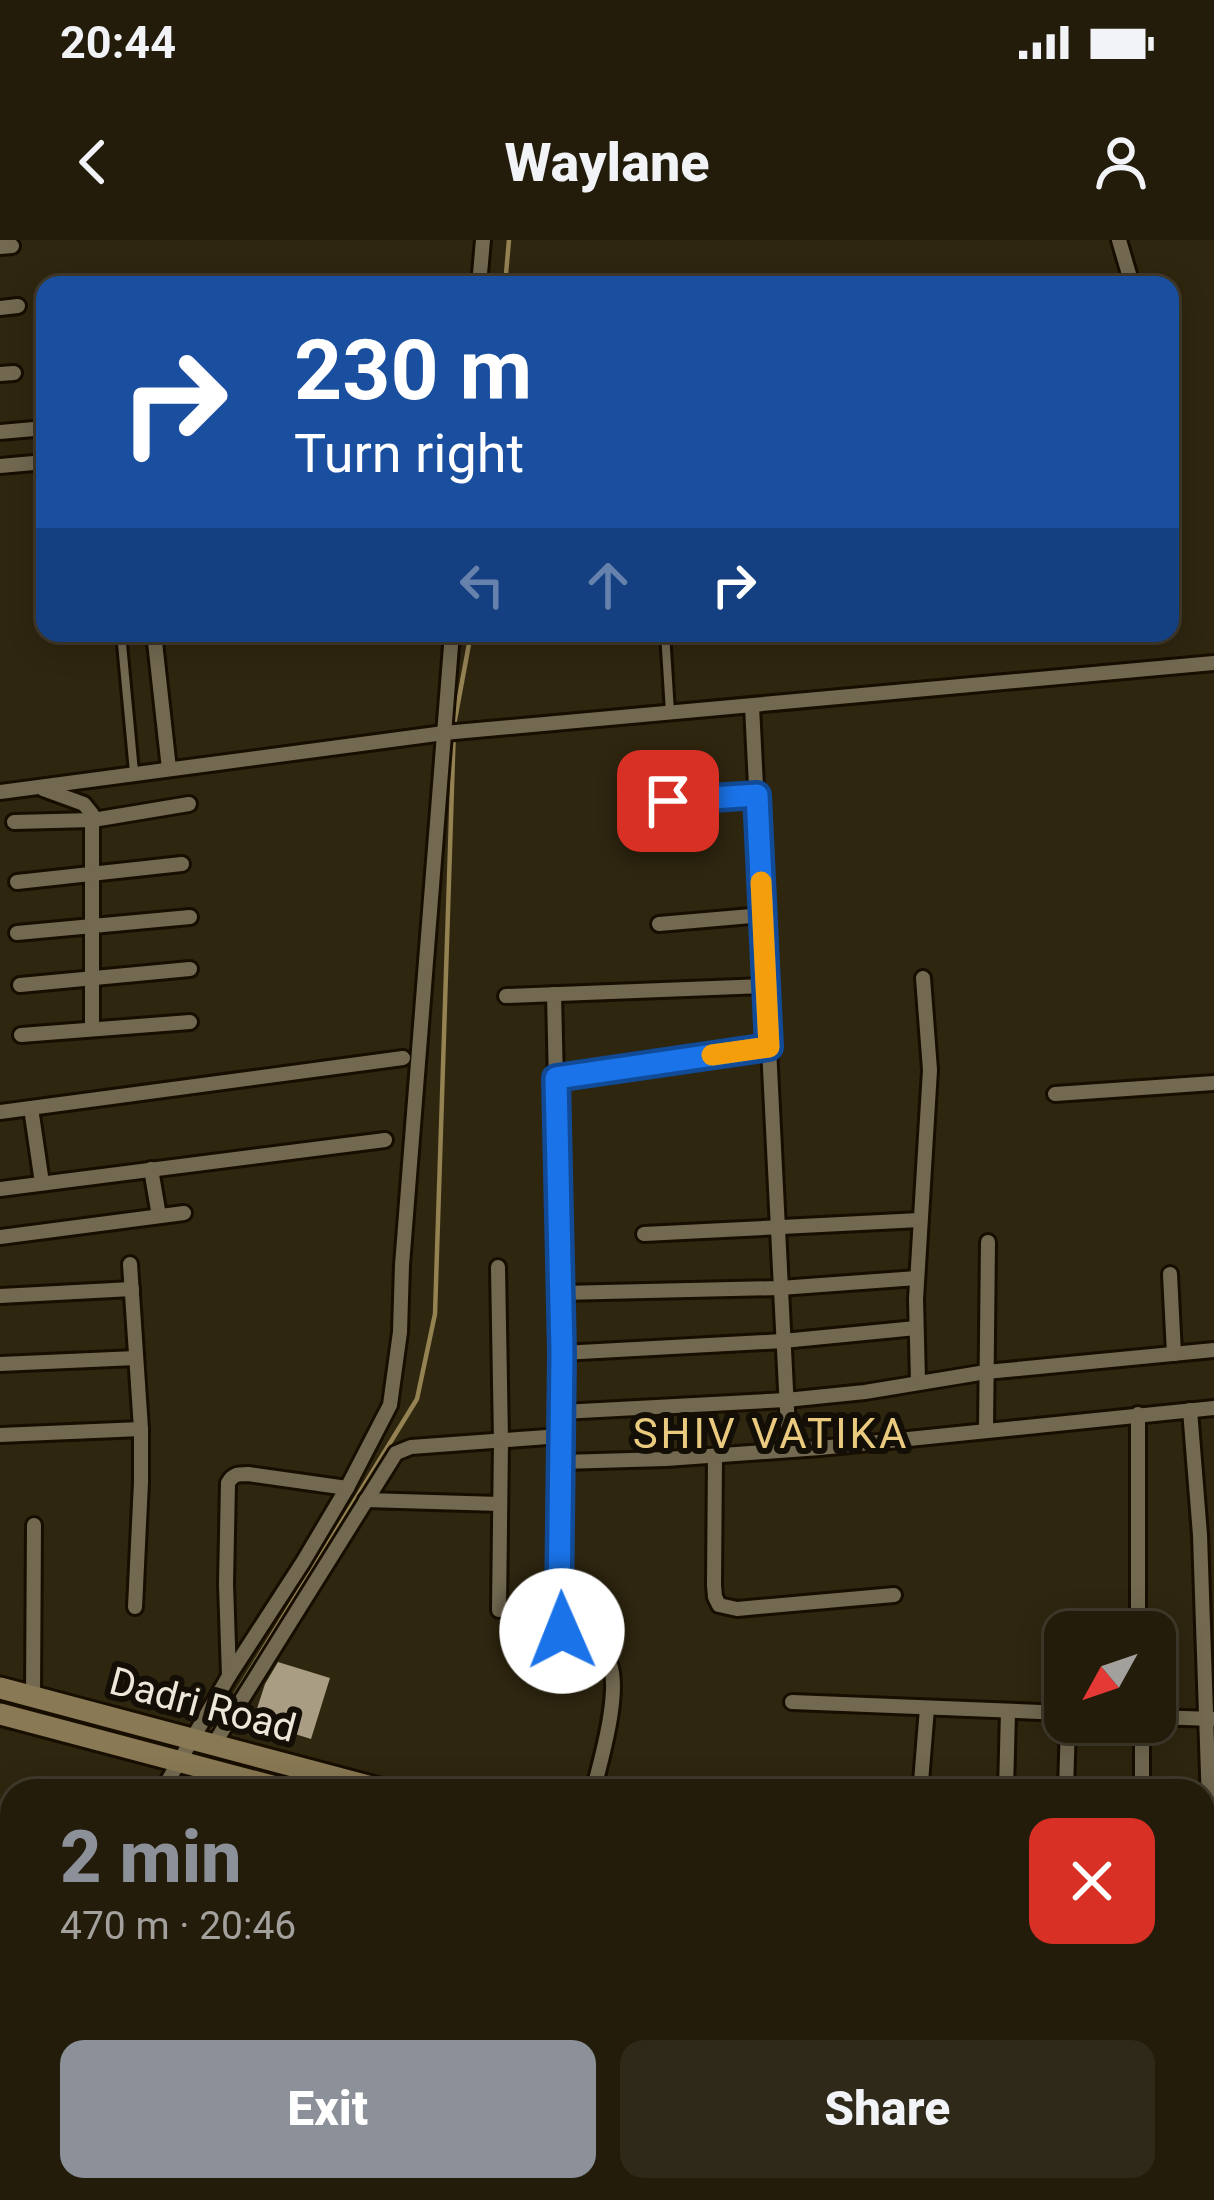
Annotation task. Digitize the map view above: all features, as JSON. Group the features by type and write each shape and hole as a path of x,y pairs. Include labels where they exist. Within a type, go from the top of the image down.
{"street":[{"path":"480,276 483,240"},
{"path":"1119,240 1130,276"},
{"path":"0,308 18,306"},
{"path":"0,432 36,429"},
{"path":"0,466 36,463"},
{"path":"155,642 169,770"},
{"path":"202,1741 229,1676 347,1488 390,1405 451,733 452,642"},
{"path":"0,792 451,733 1214,663"},
{"path":"752,706 789,1450"},
{"path":"38,787 84,804 93,820 92,1029"},
{"path":"14,822 93,820 189,804"},
{"path":"17,882 182,864"},
{"path":"659,924 763,915"},
{"path":"17,933 190,917"},
{"path":"20,985 190,969"},
{"path":"918,1382 917,1278 930,1070 923,977"},
{"path":"506,996 767,986"},
{"path":"554,994 562,1353 560,1625 568,1639 609,1661 608,1733 596,1779"},
{"path":"21,1035 190,1022"},
{"path":"556,1078 769,1047"},
{"path":"0,1112 403,1058"},
{"path":"1055,1094 1214,1084"},
{"path":"31,1108 42,1184"},
{"path":"0,1189 385,1140"},
{"path":"152,1169 159,1216"},
{"path":"0,1237 184,1213"},
{"path":"644,1234 920,1220"},
{"path":"986,1430 988,1242"},
{"path":"130,1264 141,1429 135,1607"},
{"path":"498,1268 499,1610"},
{"path":"1170,1274 1174,1354"},
{"path":"561,1293 780,1288 917,1278"},
{"path":"0,1296 131,1289"},
{"path":"562,1353 916,1328"},
{"path":"562,1412 786,1400 986,1372 1214,1350"},
{"path":"0,1364 136,1358"},
{"path":"561,1462 789,1450 1214,1408"},
{"path":"1190,1410 1207,1536 1209,1779"},
{"path":"1138,1414 1138,1611"},
{"path":"0,1435 141,1429"},
{"path":"169,1779 179,1760 202,1741 389,1462 403,1449 561,1436"},
{"path":"716,1456 714,1585 719,1605 756,1608 894,1594"},
{"path":"229,1676 230,1478 248,1474 347,1488"},
{"path":"366,1500 500,1504"},
{"path":"33,1697 34,1525"},
{"name":"Dadri Road","path":"0,1688 343,1779"},
{"path":"792,1702 1044,1712"},
{"path":"921,1779 927,1708"},
{"path":"1006,1779 1008,1711"},
{"name":"Dadri Road","path":"0,1714 248,1779"},
{"path":"1176,1718 1210,1719"},
{"path":"1066,1779 1067,1743"},
{"path":"1142,1743 1142,1779"}],"lane":[{"path":"122,642 134,774"},
{"path":"666,642 670,714"},
{"path":"668,801 757,795"}],"building":[{"path":"278,1662 330,1678 311,1739 253,1721"}],"waterway":[{"path":"506,276 509,240"},
{"path":"211,1734 417,1399 435,1314 454,725 469,642"}],"slow traffic":[{"path":"712,1055 769,1047 761,882"}],"district":[{"name":"SHIV VATIKA","path":"771,1433"}],"route":[{"path":"562,1631 556,1078 769,1047 757,795 668,801"}]}
